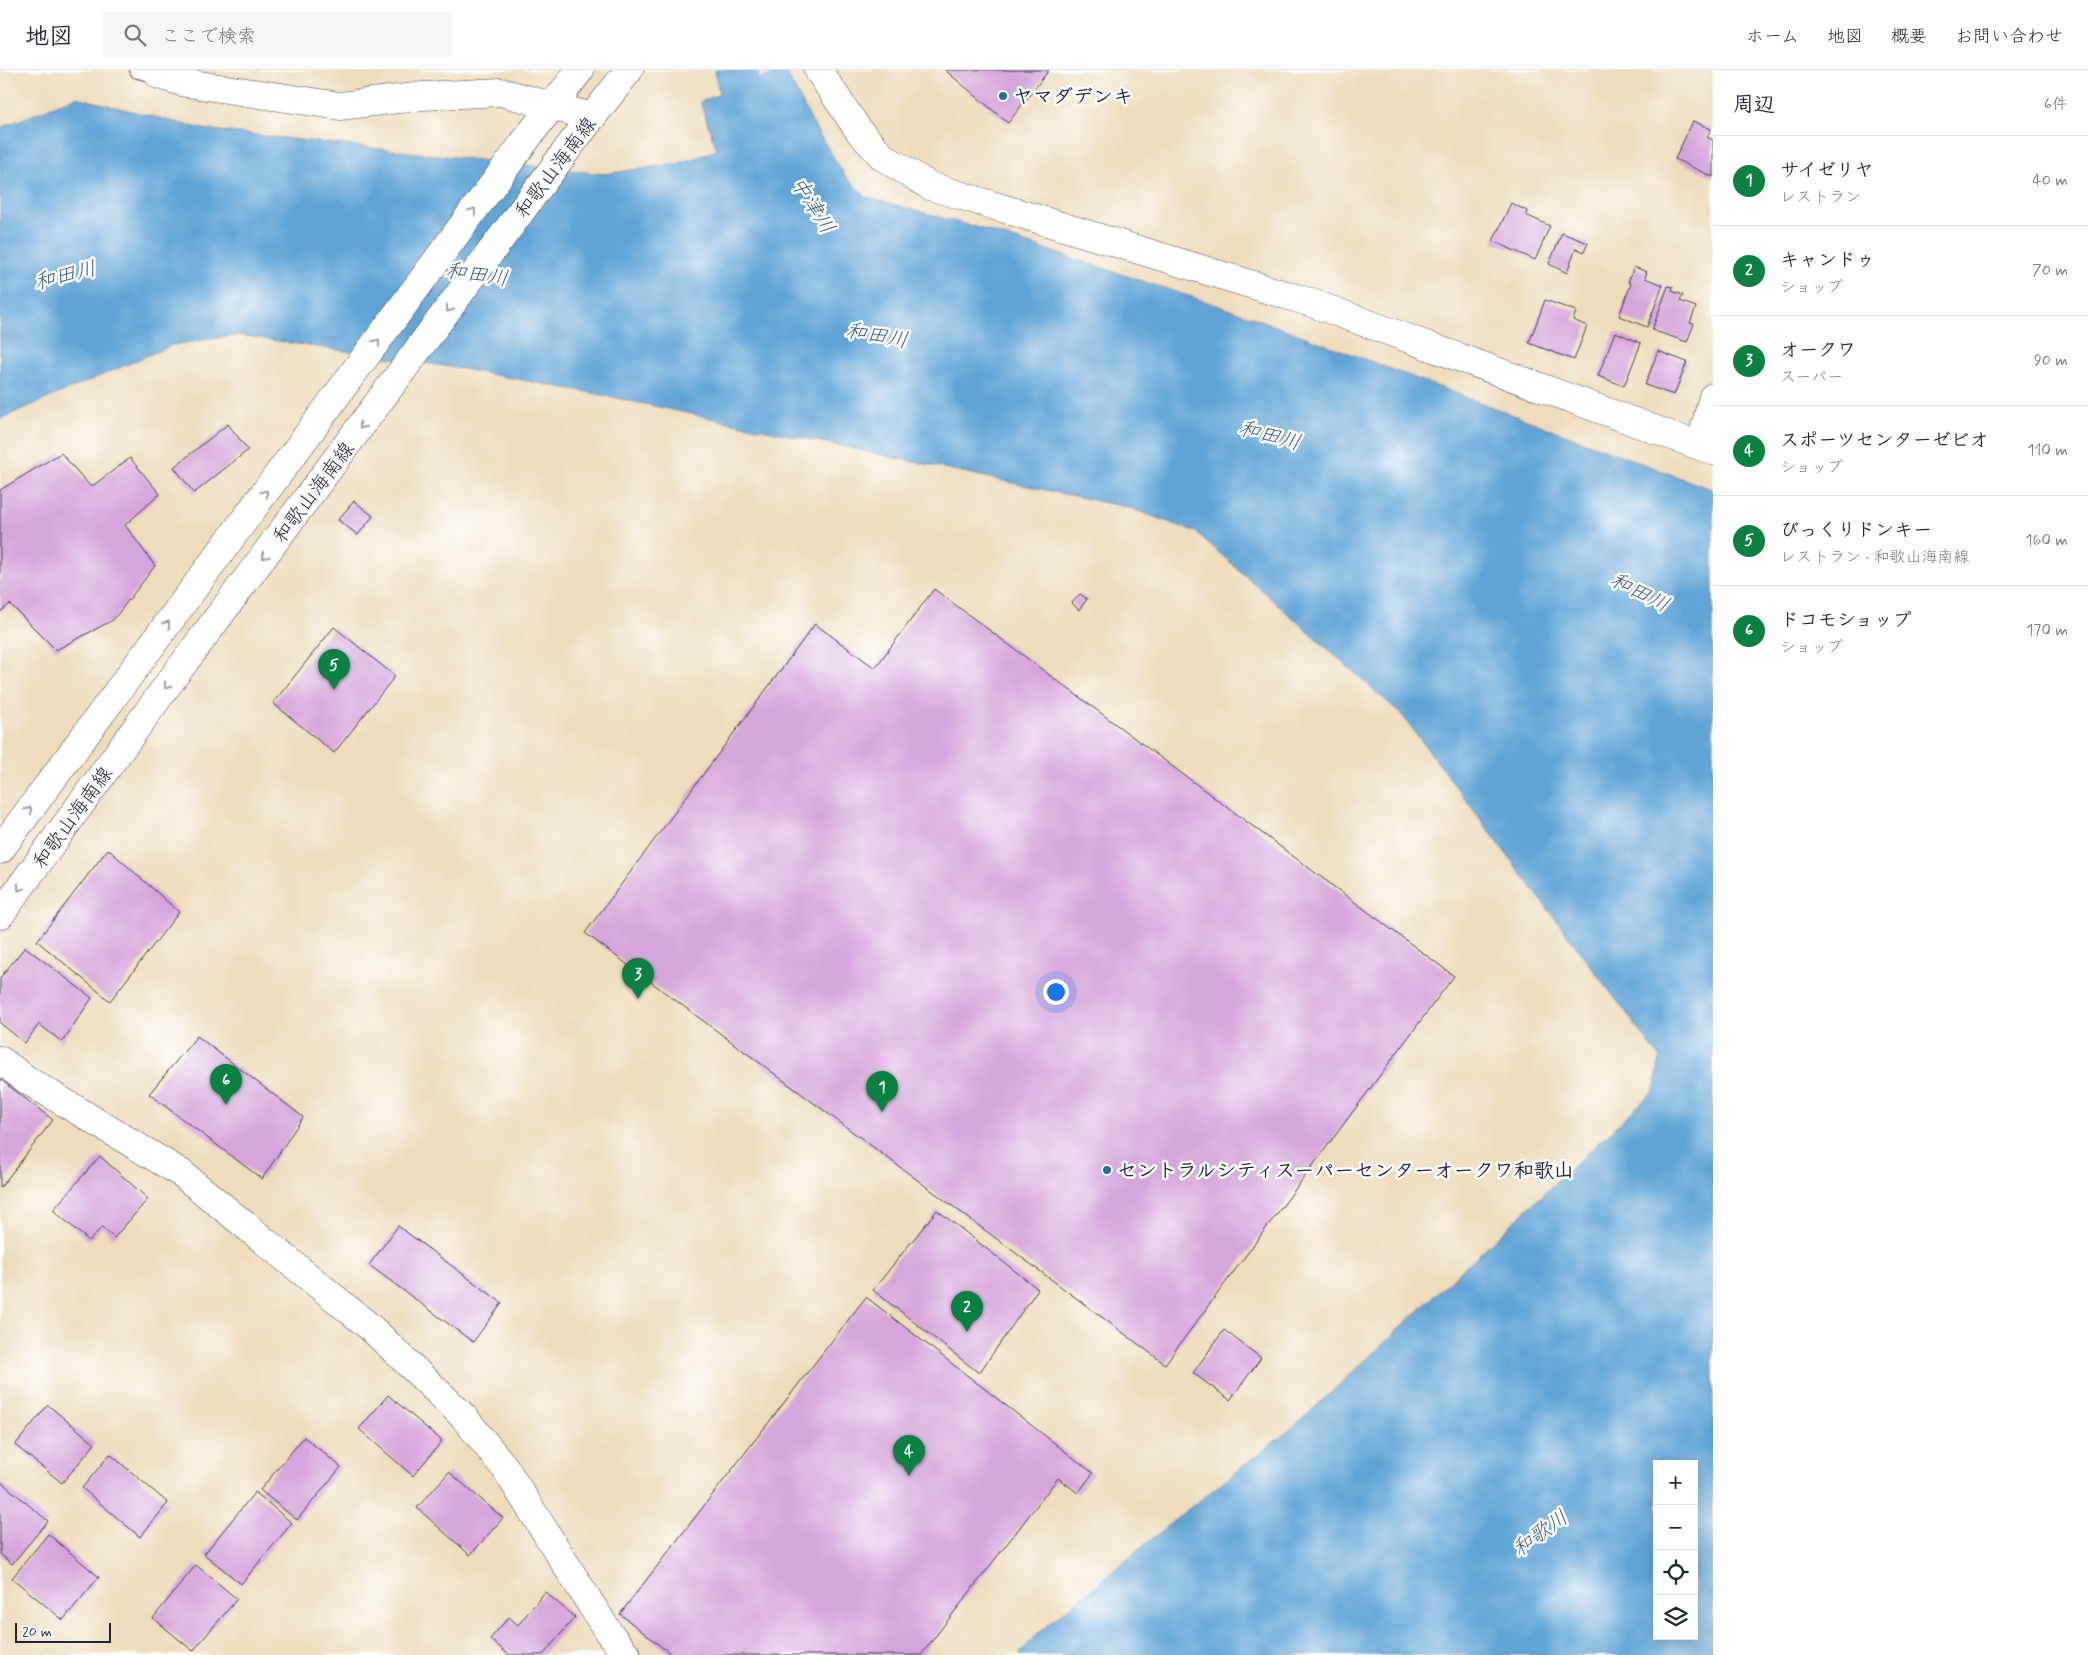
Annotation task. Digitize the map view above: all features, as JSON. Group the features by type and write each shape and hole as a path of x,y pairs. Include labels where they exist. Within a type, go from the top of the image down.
{"street":[{"name":"和歌山海南線","path":"0,850 531,133 580,70"},
{"name":"和歌山海南線","path":"0,915 169,683 572,143 629,70"},
{"path":"818,70 859,131 883,157 930,186 1312,303 1707,449 1713,397"},
{"path":"152,72 186,83 340,106 422,96 500,92 592,117"},
{"path":"0,1060 27,1080 181,1174 370,1327 463,1416 505,1468 609,1632 627,1655"}],"water":[{"path":"715,70 757,70 760,79 785,70 813,124 845,176 866,197 979,228 1247,315 1713,490 1713,1655 1019,1655 1039,1632 1181,1515 1296,1425 1654,1091 1660,1058 1402,715 1196,532 1130,508 598,394 457,368 238,335 172,345 0,419 0,128 76,97 203,129 604,174 680,163 717,150 700,102 719,94"}],"building":[{"name":"ヤマダデンキ","path":"945,70 1049,70 1008,123"},
{"path":"1693,121 1711,129 1707,137 1713,140 1713,177 1675,159"},
{"path":"1511,203 1527,211 1526,215 1550,226 1535,260 1493,241"},
{"path":"1562,233 1588,243 1584,252 1576,248 1567,273 1549,264"},
{"path":"1634,267 1647,272 1645,278 1663,285 1647,327 1619,316 1631,284 1628,282"},
{"path":"1668,286 1673,287 1672,291 1683,295 1680,301 1696,307 1690,323 1694,324 1687,342 1652,330"},
{"path":"1545,300 1576,311 1573,320 1587,326 1574,360 1529,343"},
{"path":"1615,332 1641,343 1624,386 1598,376"},
{"path":"1658,351 1687,362 1674,395 1645,385"},
{"path":"228,424 248,450 194,493 174,467"},
{"path":"61,453 91,487 130,458 160,494 125,525 155,566 113,620 56,650 10,604 0,612 0,490"},
{"path":"354,501 373,516 358,535 338,520"},
{"name":"セントラルシティスーパーセンターオークワ和歌山","path":"934,589 1454,976 1165,1364 585,933 815,624 875,668"},
{"path":"1080,594 1087,599 1079,610 1072,603"},
{"path":"334,627 395,676 334,753 273,703"},
{"path":"108,849 179,912 110,1001 37,941"},
{"path":"25,947 92,998 62,1042 39,1024 25,1043 0,1023 0,978"},
{"path":"197,1036 303,1117 262,1179 149,1094"},
{"path":"0,1079 53,1120 0,1188"},
{"path":"100,1156 148,1199 114,1238 102,1227 89,1241 53,1210"},
{"path":"937,1210 1038,1289 979,1373 873,1290"},
{"path":"398,1226 502,1303 473,1342 369,1265"},
{"path":"866,1297 1093,1473 1078,1493 1058,1478 921,1655 672,1655 620,1614"},
{"path":"1224,1330 1261,1358 1230,1400 1193,1373"},
{"path":"388,1395 442,1441 413,1476 359,1429"},
{"path":"48,1405 95,1444 62,1483 15,1445"},
{"path":"304,1437 341,1467 297,1520 260,1490"},
{"path":"110,1454 168,1503 140,1537 82,1488"},
{"path":"449,1472 503,1518 470,1555 417,1508"},
{"path":"0,1481 48,1521 12,1564 0,1554"},
{"path":"255,1492 292,1523 241,1584 204,1554"},
{"path":"48,1534 99,1577 63,1620 12,1578"},
{"path":"196,1565 237,1599 193,1651 153,1618"},
{"path":"545,1592 575,1617 543,1655 509,1655 490,1639 509,1617 518,1625"}],"place":[{"name":"ヤマダデンキ","path":"1003,96"},
{"name":"びっくりドンキー","path":"334,690"},
{"name":"オークワ","path":"638,999"},
{"name":"ドコモショップ","path":"226,1105"},
{"name":"サイゼリヤ","path":"882,1112"},
{"name":"セントラルシティスーパーセンターオークワ和歌山","path":"1107,1170"},
{"name":"キャンドゥ","path":"967,1332"},
{"name":"スポーツセンターゼビオ","path":"909,1476"}],"water label":[{"name":"中津川","path":"813,205"},
{"name":"和田川","path":"477,274"},
{"name":"和田川","path":"65,275"},
{"name":"和田川","path":"877,335"},
{"name":"和田川","path":"1270,435"},
{"name":"和田川","path":"1640,592"},
{"name":"和歌川","path":"1540,1533"}]}
